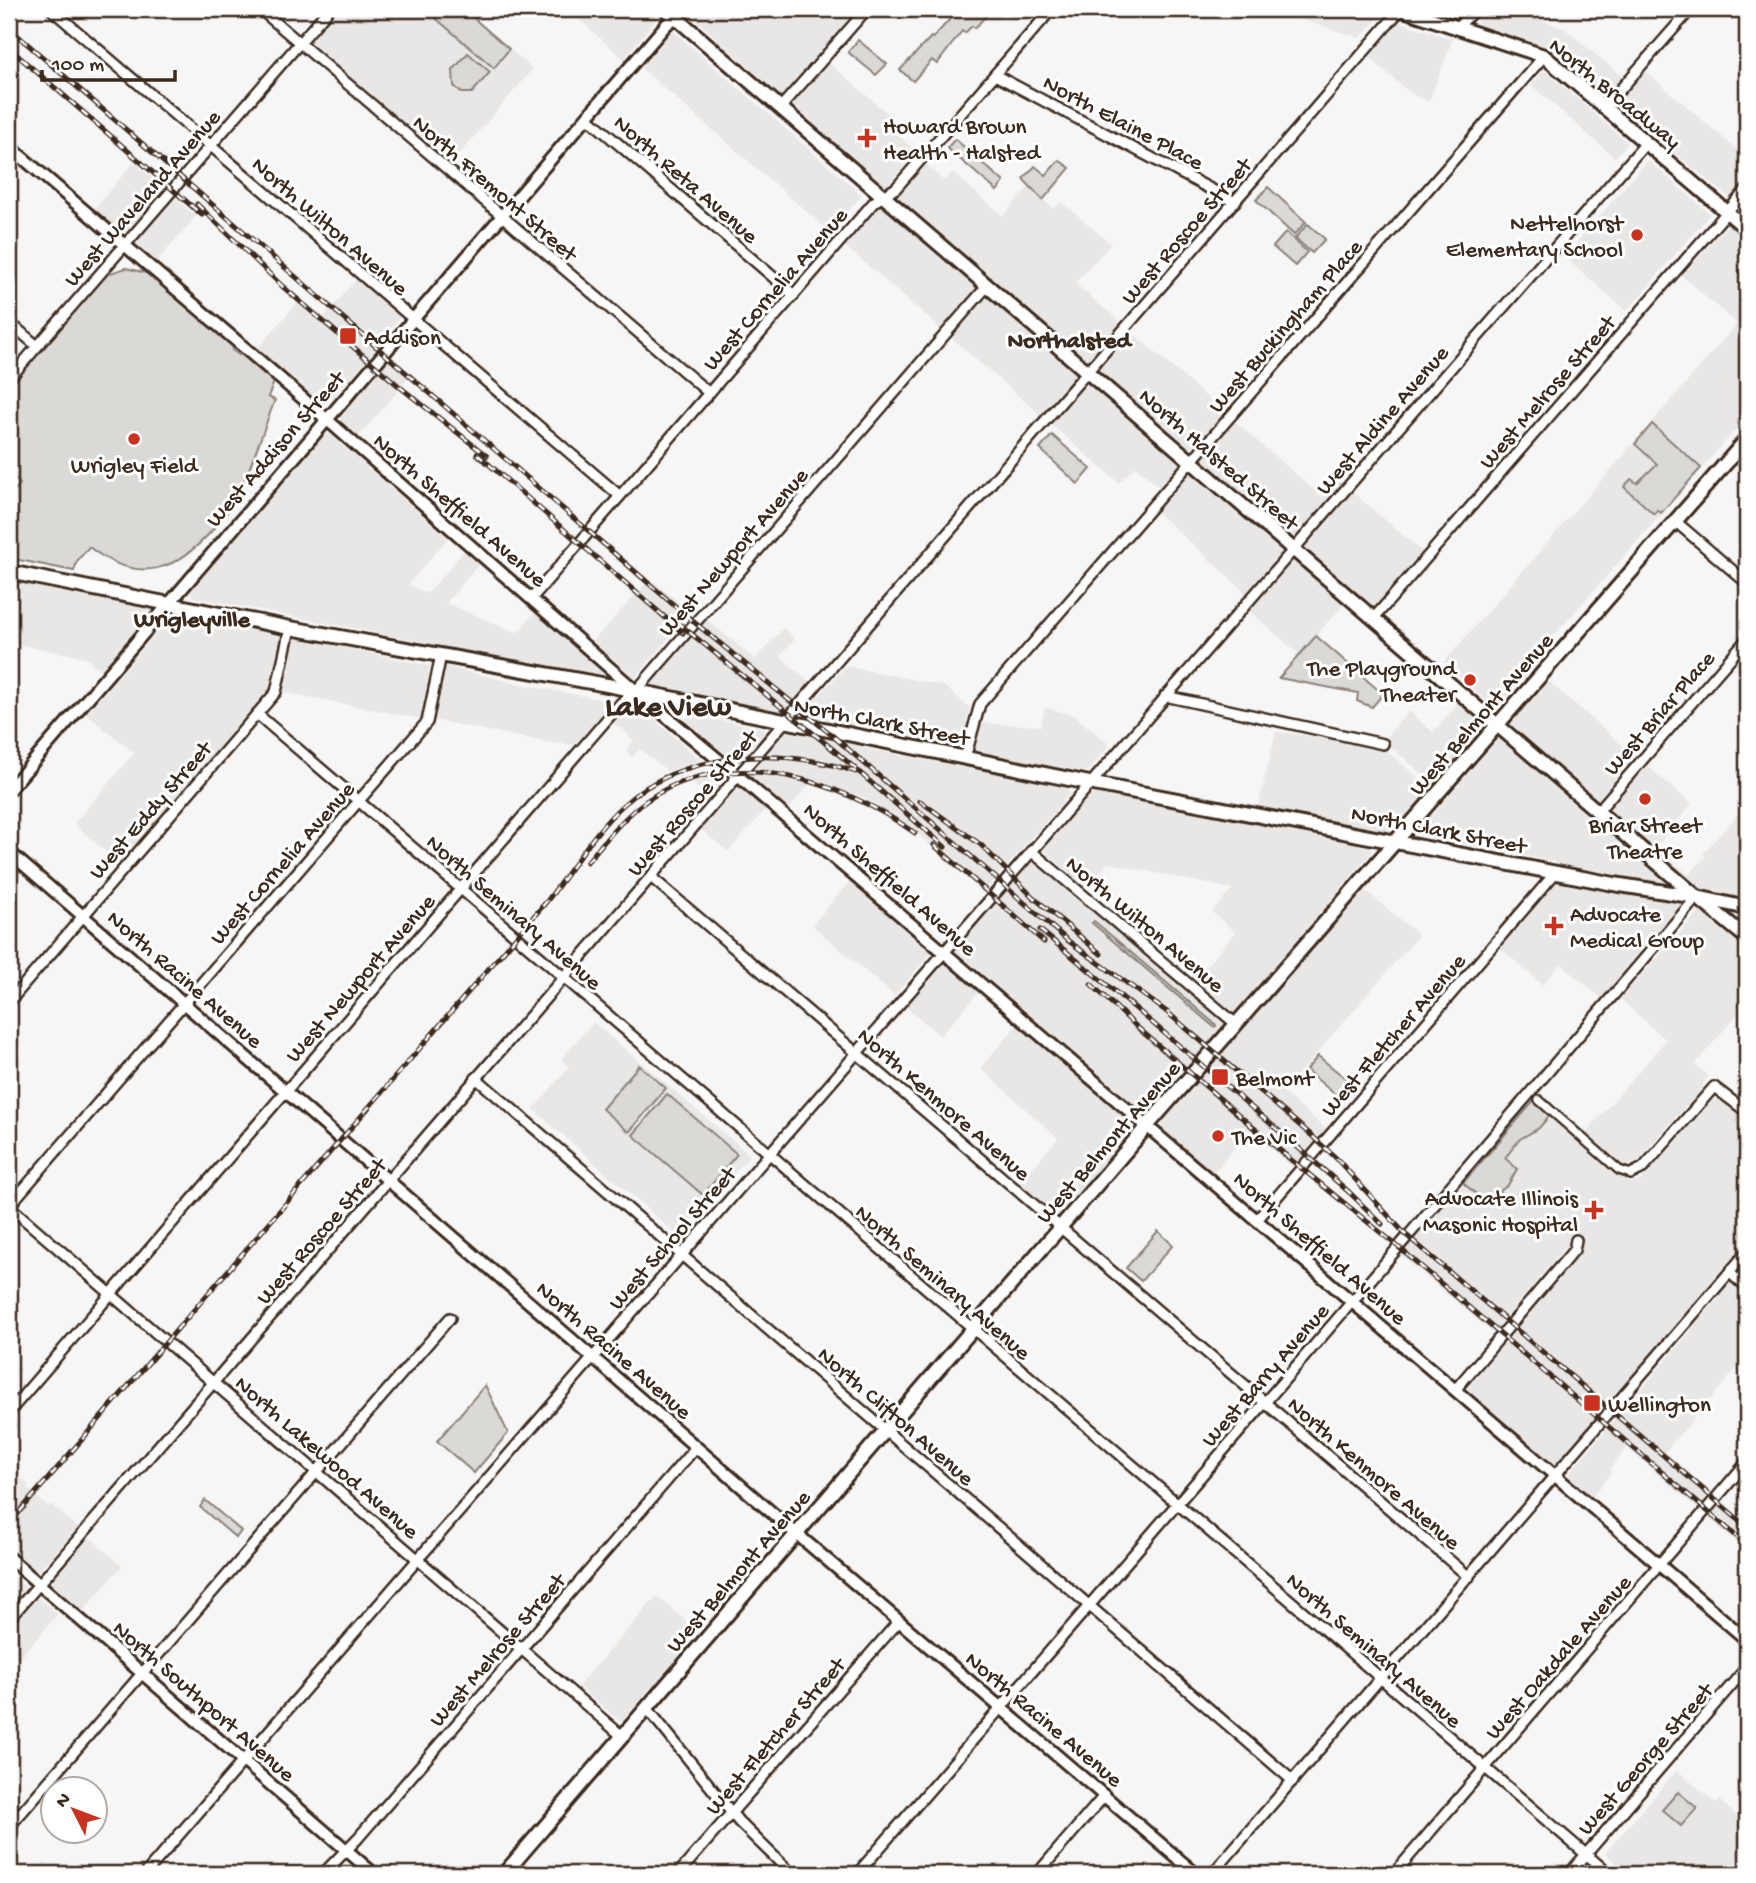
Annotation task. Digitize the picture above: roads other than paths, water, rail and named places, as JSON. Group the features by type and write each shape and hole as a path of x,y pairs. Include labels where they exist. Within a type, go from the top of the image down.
{"main road":[{"name":"North Broadway","path":"1401,9 1544,56 1747,229"},
{"name":"North Halsted Street","path":"675,11 781,107 1697,897 1747,937"},
{"name":"West Belmont Avenue","path":"504,1874 1147,1126 1747,439"},
{"name":"North Clark Street","path":"9,572 290,628 636,691 1090,783 1747,908"}],"street":[{"name":"North Wilton Avenue","path":"51,9 620,496"},
{"name":"North Fremont Street","path":"260,9 709,393"},
{"name":"West Waveland Avenue","path":"9,379 329,9"},
{"path":"781,107 867,9"},
{"name":"West Cornelia Avenue","path":"531,599 874,202 896,188 1052,9"},
{"name":"West Roscoe Street","path":"9,1619 1401,9"},
{"path":"1459,26 1475,9"},
{"path":"1604,108 1691,9"},
{"name":"West Addison Street","path":"9,790 675,11"},
{"name":"West Buckingham Place","path":"965,758 979,704 1544,56"},
{"name":"North Elaine Place","path":"995,75 1235,202"},
{"name":"North Reta Avenue","path":"587,117 794,295"},
{"name":"West Aldine Avenue","path":"1090,783 1646,143"},
{"name":"North Sheffield Avenue","path":"9,146 636,691 1747,1640"},
{"name":"West Melrose Street","path":"1374,618 1747,190"},
{"name":"West Newport Avenue","path":"9,1412 621,703 636,691 988,285"},
{"path":"9,322 37,346"},
{"path":"1675,521 1747,583"},
{"name":"West Eddy Street","path":"9,1002 276,692 290,628"},
{"name":"West Briar Place","path":"1598,811 1747,639"},
{"name":"West Cornelia Avenue","path":"9,1206 427,722 440,656"},
{"path":"1165,696 1383,744"},
{"name":"North Seminary Avenue","path":"257,714 1609,1874"},
{"name":"West School Street","path":"145,1874 1090,783"},
{"name":"North Wilton Avenue","path":"1031,851 1236,1024"},
{"name":"North Racine Avenue","path":"9,852 797,1534 1196,1874"},
{"name":"West Fletcher Avenue","path":"1257,1220 1556,872"},
{"name":"North Kenmore Avenue","path":"651,877 1469,1577"},
{"name":"West Barry Avenue","path":"857,1874 1352,1302 1697,897"},
{"name":"North Clifton Avenue","path":"476,1078 1293,1781"},
{"path":"1539,1100 1619,1170 1631,1174 1643,1168 1714,1087 1747,1112"},
{"name":"North Lakewood Avenue","path":"9,1206 622,1736"},
{"path":"1455,1390 1574,1250 1576,1240"},
{"path":"1212,1874 1747,1252"},
{"path":"1730,1273 1747,1288"},
{"path":"9,1827 450,1318"},
{"name":"West Melrose Street","path":"323,1874 696,1447"},
{"name":"West Oakdale Avenue","path":"1394,1874 1747,1462"},
{"name":"North Southport Avenue","path":"9,1558 374,1874"},
{"name":"West Fletcher Street","path":"678,1874 899,1621"},
{"name":"West George Street","path":"1569,1874 1747,1667"},
{"path":"647,1708 732,1813 792,1874"},
{"path":"1037,1874 1104,1796"}],"railway":[{"path":"9,28 683,613 833,736 1067,940 1167,1012 1311,1135 1335,1157 1405,1234 1747,1527"},
{"path":"9,48 202,215"},
{"path":"197,204 282,286 400,387 487,456"},
{"path":"477,454 683,633"},
{"path":"677,622 835,751 945,847"},
{"path":"9,1524 547,901 592,839 623,805 647,787 675,773 735,758 797,759 856,772"},
{"path":"587,862 622,822 646,801 678,784 712,774 748,772 784,775 819,784 853,797 915,833"},
{"path":"920,801 981,845 1032,896 1101,954"},
{"path":"934,845 1044,942"},
{"path":"1040,930 1285,1136 1382,1224"},
{"path":"1091,984 1290,1159 1396,1245 1747,1545"}],"place":[{"name":"Howard Brown Health - Halsted","path":"867,138"},
{"name":"Nettelhorst Elementary School","path":"1637,235"},
{"name":"Addison","path":"348,336"},
{"name":"Wrigley Field","path":"134,439"},
{"name":"The Playground Theater","path":"1470,680"},
{"name":"Briar Street Theatre","path":"1645,799"},
{"name":"Advocate Medical Group","path":"1554,926"},
{"name":"Belmont","path":"1220,1077"},
{"name":"The Vic","path":"1218,1136"},
{"name":"Advocate Illinois Masonic Hospital","path":"1594,1210"},
{"name":"Wellington","path":"1592,1403"}],"district":[{"name":"Northalsted","path":"1069,339"},
{"name":"Wrigleyville","path":"192,618"},
{"name":"Lake View","path":"668,705"}]}
